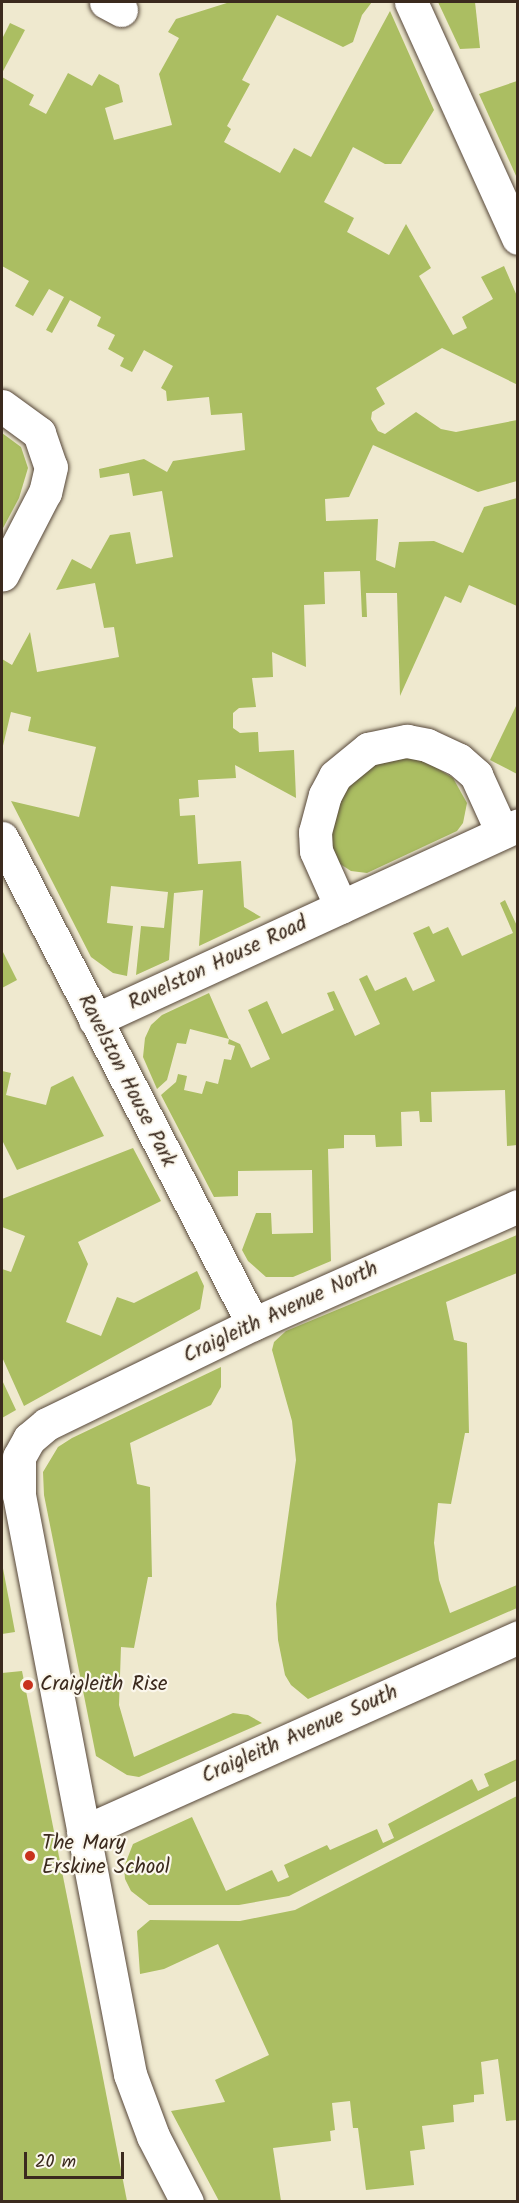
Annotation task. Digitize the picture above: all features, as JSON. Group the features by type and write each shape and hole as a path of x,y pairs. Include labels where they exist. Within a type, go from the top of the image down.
{"street":[{"path":"411,2 518,238"},
{"path":"2,406 39,434 51,467 45,492 2,575"},
{"name":"Ravelston House Road","path":"95,1020 341,907 510,828 476,775 459,760 427,745 407,741 368,749 335,776 325,795 315,832 316,850 341,907"},
{"name":"Ravelston House Park","path":"2,838 253,1324"},
{"name":"Craigleith Avenue North","path":"82,1832 19,1495 19,1457 29,1439 47,1424 253,1324 518,1206"},
{"name":"Craigleith Avenue South","path":"82,1832 518,1637"},
{"path":"82,1832 130,2074 153,2136 187,2202"}],"green space":[{"path":"230,2 372,2 362,15 353,42 343,47 277,15 242,80 250,84 227,126 231,129 224,142 280,173 294,148 311,157 390,11 434,110 401,164 385,164 353,147 324,202 354,218 347,232 389,255 406,224 431,268 419,276 453,335 467,328 462,317 493,299 481,277 504,266 517,296 518,385 442,348 376,388 385,404 372,412 371,419 378,431 385,434 416,412 441,429 456,432 517,420 517,481 478,492 373,445 349,497 325,499 326,521 378,519 376,560 395,568 399,542 434,541 463,553 484,507 517,498 517,606 469,585 461,603 445,596 400,696 397,593 366,593 367,617 362,617 360,571 324,572 325,604 304,605 306,667 272,652 273,677 252,678 256,707 239,708 233,713 233,728 240,733 258,732 259,752 294,750 296,798 235,765 236,778 198,780 199,797 179,799 180,816 195,815 198,864 241,861 244,907 261,917 199,946 203,890 174,893 169,960 136,975 141,926 164,928 168,892 111,886 107,923 133,926 127,976 113,973 91,957 11,801 79,817 96,747 28,731 31,717 11,712 2,750 2,659 12,665 30,632 37,672 119,657 114,627 104,628 95,583 56,590 72,559 91,569 110,535 130,532 136,564 173,557 162,491 133,496 129,473 100,478 99,469 144,459 167,472 173,461 245,450 242,413 211,415 209,397 167,401 166,391 161,388 173,366 144,350 132,372 120,366 124,358 108,349 115,335 97,326 101,317 70,300 52,333 46,330 64,297 49,289 33,316 15,306 29,281 2,266 2,77 34,95 29,105 46,114 68,73 92,86 99,74 119,85 123,102 105,108 114,140 172,125 159,74 179,38 168,32 176,19"},
{"path":"438,2 475,2 480,48 460,49"},
{"path":"10,23 25,30 2,73 2,39"},
{"path":"518,81 517,178 479,94"},
{"path":"2,433 21,447 28,468 19,498 2,530"},
{"path":"517,704 518,774 490,760"},
{"path":"398,756 422,759 453,778 467,803 463,823 457,831 367,873 351,871 334,860 328,833 336,800 360,769"},
{"path":"505,900 518,928 517,1145 507,1146 505,1090 431,1092 432,1122 420,1122 419,1111 401,1112 402,1146 376,1147 375,1135 344,1135 344,1148 328,1149 331,1261 293,1277 266,1277 248,1261 242,1250 256,1213 271,1213 272,1234 313,1233 312,1170 238,1171 238,1196 214,1197 161,1095 176,1082 178,1074 187,1076 184,1090 202,1094 206,1081 218,1084 224,1059 231,1060 235,1046 228,1044 229,1039 240,1044 251,1068 270,1059 248,1010 267,1001 282,1034 334,1010 327,993 334,991 355,1036 380,1024 359,979 367,975 375,991 406,977 413,991 435,981 413,933 429,926 433,934 448,927 462,956 513,933 500,903"},
{"path":"2,950 17,980 2,988"},
{"path":"209,993 229,1039 190,1029 186,1044 177,1043 167,1080 157,1089 143,1057 145,1038 151,1025 162,1015"},
{"path":"2,1071 11,1073 6,1095 46,1105 51,1087 73,1076 104,1136 17,1170 2,1140"},
{"path":"133,1148 161,1201 78,1242 88,1264 66,1322 101,1336 117,1297 134,1303 197,1271 204,1286 200,1309 24,1406 2,1357 2,1269 11,1272 25,1236 2,1227 2,1199"},
{"path":"517,1235 517,1273 446,1302 454,1340 467,1343 469,1433 465,1433 451,1504 438,1503 434,1543 439,1580 450,1613 517,1585 517,1608 308,1699 291,1685 285,1675 278,1640 276,1604 296,1460 292,1421 272,1350 274,1342 286,1331"},
{"path":"221,1367 221,1387 211,1405 130,1443 137,1484 150,1487 152,1577 148,1577 134,1648 121,1647 119,1705 134,1757 233,1713 248,1715 262,1723 139,1777 127,1775 96,1756 44,1495 43,1472 58,1447 72,1438"},
{"path":"2,1380 16,1410 2,1418"},
{"path":"2,1563 15,1632 2,1634"},
{"name":"The Mary Erskine School","path":"22,1671 127,2201 2,2201 2,1673"},
{"path":"517,1759 517,1780 289,1896 239,1905 149,1905 131,1891 125,1879 124,1867 133,1844 192,1817 226,1891 272,1870 278,1882 289,1877 284,1865 327,1845 330,1850 377,1829 383,1843 394,1838 388,1824 472,1779 478,1791 489,1786 484,1774"},
{"path":"517,1796 517,2120 506,2121 498,2059 481,2062 484,2094 474,2095 474,2102 453,2105 454,2122 422,2126 425,2149 410,2151 414,2185 366,2190 358,2128 353,2128 350,2101 332,2103 335,2130 330,2131 331,2141 273,2148 281,2201 219,2201 171,2111 225,2102 215,2080 269,2055 218,1944 164,1969 140,1974 137,1931 150,1920 240,1921 295,1910"}],"place":[{"name":"Craigleith Rise","path":"28,1685"},
{"name":"The Mary Erskine School","path":"30,1856"}]}
